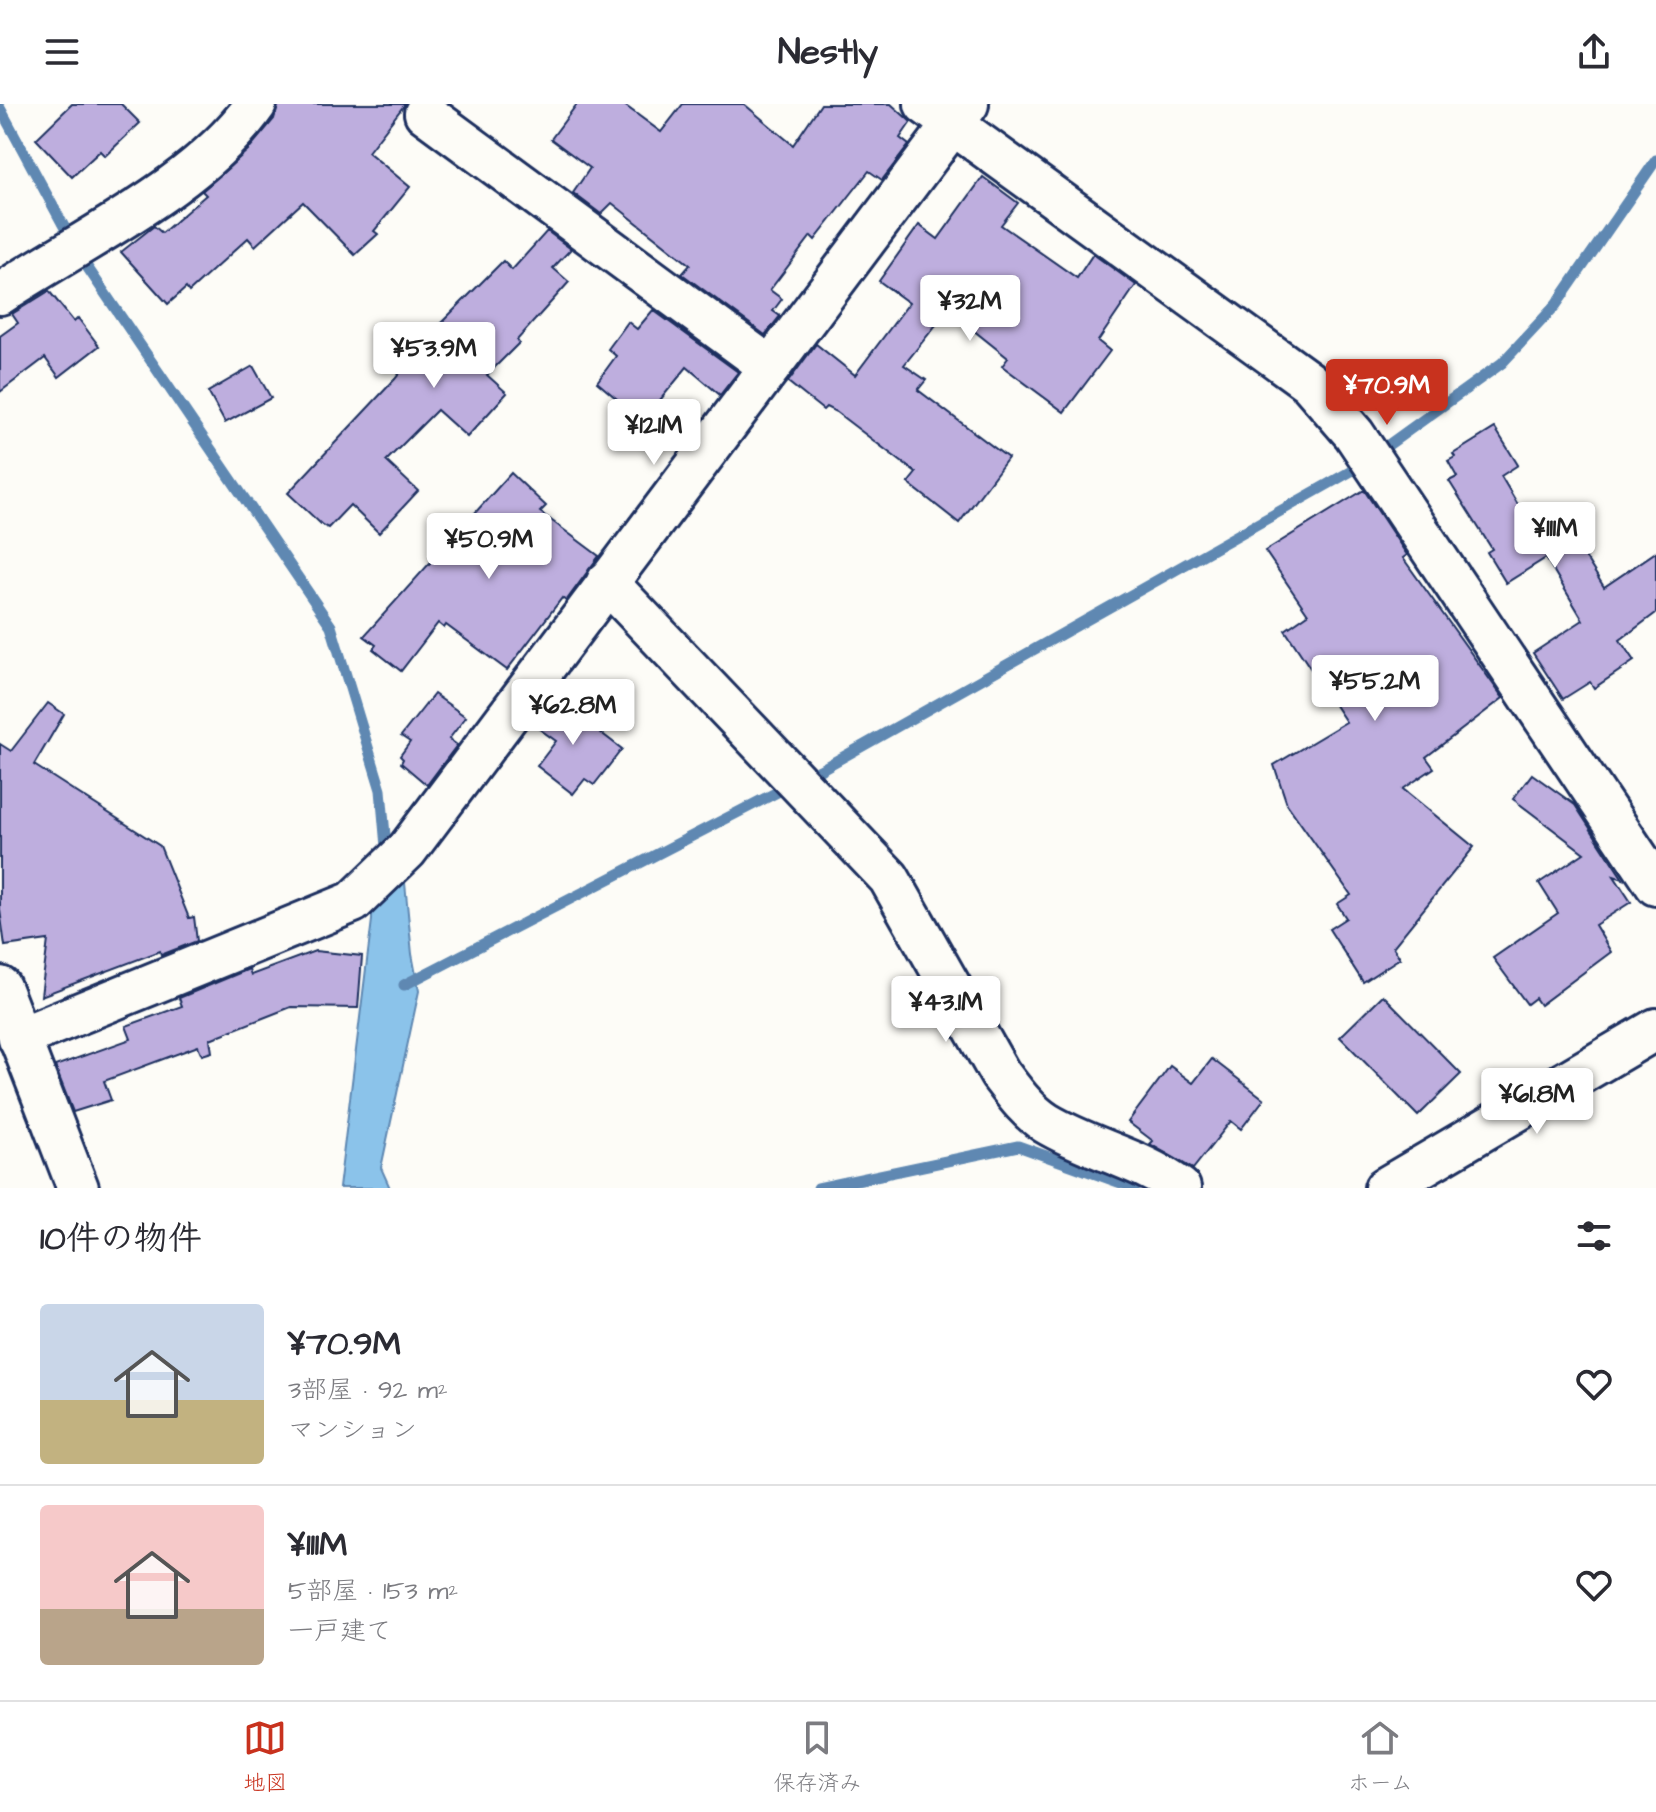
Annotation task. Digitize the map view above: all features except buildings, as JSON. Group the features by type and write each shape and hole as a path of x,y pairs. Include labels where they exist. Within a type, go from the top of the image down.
{"street":[{"path":"0,294 181,180 242,124 256,104"},
{"path":"19,1038 353,902 369,888 407,850 770,367 949,111 1309,382 1354,434 1656,885"},
{"path":"425,113 770,367"},
{"path":"607,582 889,878 1000,1074 1022,1103 1046,1123 1162,1175 1180,1188"},
{"path":"0,987 78,1188"},
{"path":"1385,1188 1656,1029"}],"water":[{"path":"400,832 412,954 419,991 381,1168 390,1188 339,1188 372,920 373,859"}],"waterway":[{"path":"0,108 81,258 331,626 381,790 387,858"},
{"path":"404,985 820,770 1355,469 1502,363 1556,305 1656,160"},
{"path":"818,1188 1018,1146 1135,1188"}]}
